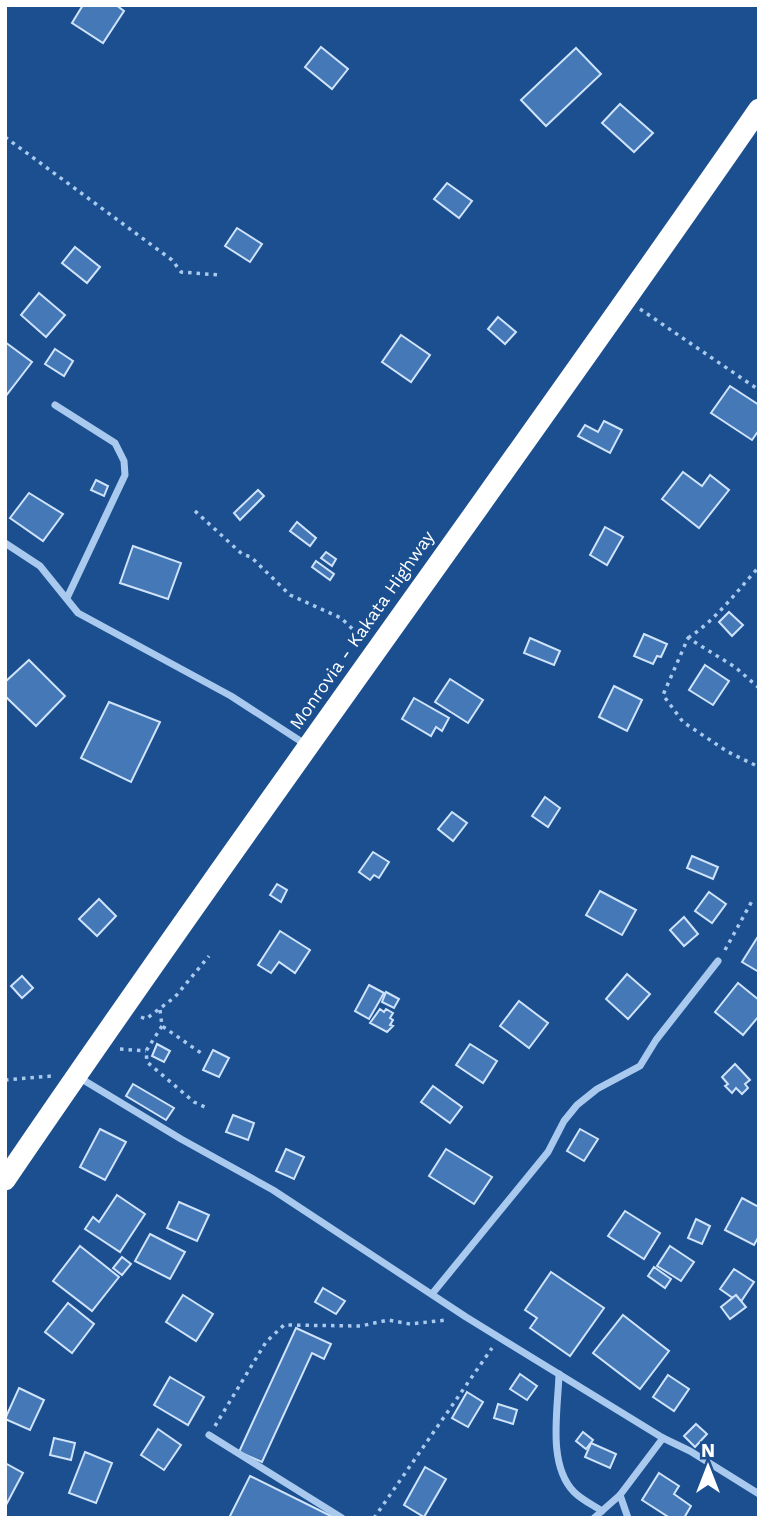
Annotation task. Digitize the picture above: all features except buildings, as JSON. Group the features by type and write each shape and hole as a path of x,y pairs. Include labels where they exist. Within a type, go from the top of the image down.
{"highway":[{"name":"Monrovia - Kakata Highway","path":"5,1180 123,1008 627,300 759,109"}],"street":[{"path":"55,405 115,443 124,461 125,475 67,598"},
{"path":"5,543 40,566 78,613 232,696 308,746"},
{"path":"432,1294 548,1152 564,1121 576,1105 597,1089 640,1066 656,1040 718,961"},
{"path":"76,1076 273,1190 466,1317 759,1494"},
{"path":"559,1374 557,1438 560,1469 574,1492 602,1511"},
{"path":"209,1435 342,1518"},
{"path":"594,1518 620,1495 663,1438"},
{"path":"620,1495 628,1518"}],"path":[{"path":"5,137 172,260 181,272 219,275"},
{"path":"627,300 759,390"},
{"path":"195,511 242,554 251,557 290,596 341,618 376,650"},
{"path":"759,567 725,608 688,638 663,695 683,722 728,752 759,767"},
{"path":"688,638 735,667 759,688"},
{"path":"718,961 752,901"},
{"path":"123,1008 146,1019 176,997 209,956"},
{"path":"160,1010 162,1026 146,1051 148,1062 194,1101 207,1108"},
{"path":"162,1026 201,1053"},
{"path":"100,1042 127,1051 146,1051"},
{"path":"5,1080 76,1076"},
{"path":"209,1435 266,1342 284,1325 360,1326 388,1320 410,1324 466,1317"},
{"path":"374,1518 500,1338"}]}
